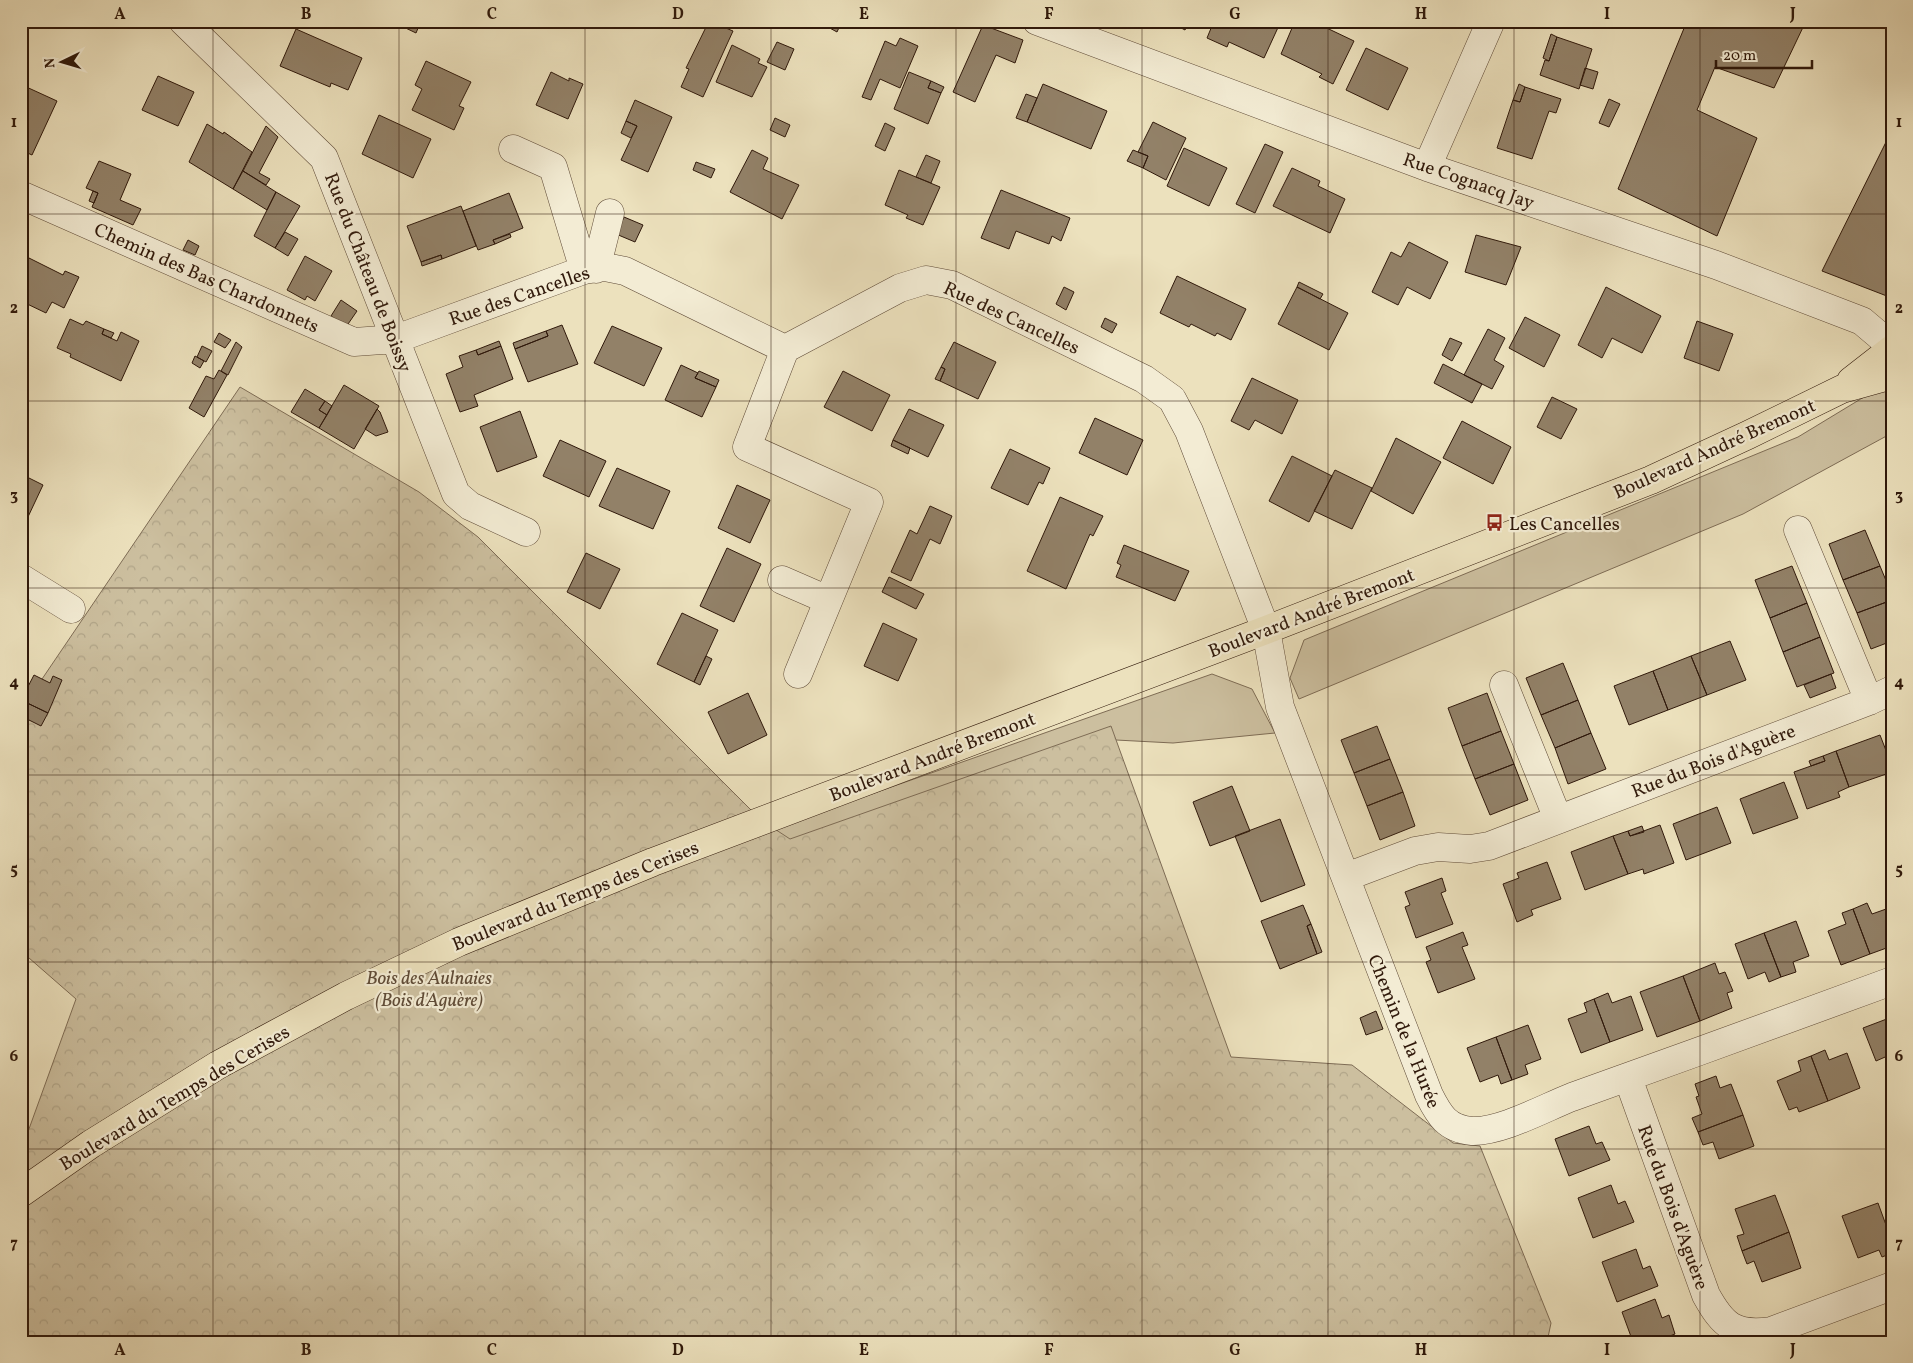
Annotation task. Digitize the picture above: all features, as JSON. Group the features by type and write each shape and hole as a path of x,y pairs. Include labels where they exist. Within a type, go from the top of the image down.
{"main road":[{"name":"Boulevard André Bremont","path":"771,816 1266,630 1650,480 1756,432 1842,388 1891,355"},
{"name":"Boulevard du Temps des Cerises","path":"21,1193 91,1144 218,1065 346,996 406,966 493,927 771,816"}],"street":[{"name":"Rue du Château de Boissy","path":"183,21 324,158 456,494 470,506 526,532"},
{"name":"Rue Cognacq Jay","path":"1037,21 1427,167 1716,265 1862,321 1888,343 1891,355"},
{"path":"1427,167 1491,21"},
{"path":"513,149 553,167 590,269"},
{"name":"Chemin des Bas Chardonnets","path":"21,195 354,342 396,339"},
{"path":"590,269 610,213"},
{"name":"Rue des Cancelles","path":"396,339 590,269 605,267 624,271 785,349 900,288 926,280 952,285 1144,379 1172,399 1189,431 1266,630"},
{"path":"785,349 747,447 869,502 798,674"},
{"name":"Rue du Bois d'Aguère","path":"1346,877 1416,851 1438,847 1470,849 1489,846 1880,695 1798,530"},
{"path":"21,578 71,609"},
{"path":"782,580 828,600"},
{"name":"Chemin de la Hurée","path":"1266,630 1280,707 1429,1095 1439,1116 1454,1126 1471,1131 1489,1130 1571,1098 1892,981"},
{"path":"1504,685 1558,819"},
{"name":"Rue du Bois d'Aguère","path":"1628,1078 1706,1295 1729,1335 1771,1331 1892,1286"}],"green space":[{"path":"1892,380 1892,433 1743,514 1299,699 1290,678 1304,640 1798,437"},
{"name":"Bois des Aulnaies (Bois d'Aguère)","path":"240,387 419,492 478,537 761,820 790,839 1111,726 1231,1057 1352,1065 1453,1143 1480,1146 1551,1323 1547,1342 21,1342 21,1151 76,999 21,951 21,710"},
{"path":"1212,674 1252,689 1275,733 1173,743 1116,740 21,1210 792,822"}],"building":[{"path":"391,21 421,21 416,33"},
{"path":"709,21 733,31 703,97 681,87 689,69 686,68"},
{"path":"817,21 842,21 837,32"},
{"path":"1168,21 1179,21 1187,26 1185,30"},
{"path":"1214,21 1281,21 1264,58 1229,42 1227,47 1207,38"},
{"path":"1295,21 1312,21 1354,41 1333,84 1319,77 1322,74 1281,54"},
{"path":"1593,21 1611,21 1609,27"},
{"path":"1687,21 1806,21 1774,88 1715,67 1697,110 1757,138 1717,236 1618,189"},
{"path":"983,25 1023,40 1015,63 996,55 975,102 953,92"},
{"path":"296,29 362,58 348,90 331,83 330,87 280,66"},
{"path":"1551,34 1557,37 1549,61 1543,58"},
{"path":"1557,37 1592,49 1579,89 1540,75 1545,60 1549,61"},
{"path":"900,38 918,46 900,88 880,79 871,100 862,97 885,41 896,46"},
{"path":"777,42 794,49 785,70 767,62"},
{"path":"732,45 760,59 758,63 767,67 752,97 716,82"},
{"path":"1366,48 1408,68 1388,110 1346,90"},
{"path":"426,61 471,82 459,106 464,108 454,130 412,110 422,89 415,85"},
{"path":"1585,68 1598,72 1593,89 1580,85"},
{"path":"551,72 569,81 569,78 583,84 568,119 536,105"},
{"path":"909,72 931,81 928,88 941,93 928,124 894,109"},
{"path":"158,76 194,92 178,126 142,110"},
{"path":"931,81 944,87 941,93 928,88"},
{"path":"1043,84 1107,111 1091,149 1027,122"},
{"path":"1519,84 1525,87 1520,102 1513,100"},
{"path":"22,85 57,101 32,155 21,150"},
{"path":"1525,87 1561,99 1556,113 1549,111 1532,159 1497,148 1513,100 1520,102"},
{"path":"1026,94 1037,98 1027,122 1016,118"},
{"path":"1609,99 1620,104 1609,127 1599,123"},
{"path":"635,100 672,117 648,172 621,160 637,126 626,121"},
{"path":"379,115 431,139 413,178 362,154"},
{"path":"775,118 790,125 785,137 770,130"},
{"path":"626,121 637,126 631,138 621,133"},
{"path":"1153,122 1186,138 1166,180 1143,168 1148,156 1138,152"},
{"path":"885,123 895,128 885,151 875,146"},
{"path":"207,124 223,134 224,132 252,152 233,189 189,162"},
{"path":"266,126 278,137 259,173 270,179 266,185 243,171"},
{"path":"1892,130 1892,298 1822,271"},
{"path":"1265,144 1283,152 1255,213 1236,204"},
{"path":"1184,148 1227,168 1209,206 1167,186"},
{"path":"752,150 768,158 763,169 799,185 782,219 730,192"},
{"path":"1133,150 1148,156 1143,168 1127,161"},
{"path":"926,155 940,161 931,183 916,177"},
{"path":"99,161 131,174 120,200 141,209 133,225 92,207 98,193 86,188"},
{"path":"696,162 715,169 711,178 693,170"},
{"path":"1292,168 1320,181 1318,186 1345,199 1330,233 1273,206"},
{"path":"899,170 940,187 923,225 906,218 908,215 885,205"},
{"path":"243,171 276,192 267,210 233,189"},
{"path":"1001,190 1070,218 1061,241 1052,236 1049,244 1016,231 1009,249 981,238"},
{"path":"93,191 98,193 94,203 89,201"},
{"path":"276,192 300,206 275,248 254,236"},
{"path":"509,193 523,228 493,240 495,244 478,250 463,211"},
{"path":"461,206 476,246 442,259 441,255 421,262 407,226"},
{"path":"624,217 643,225 635,242 616,234"},
{"path":"285,232 298,239 288,256 275,248"},
{"path":"510,234 511,237 495,244 493,240"},
{"path":"1476,235 1521,247 1506,285 1465,272"},
{"path":"188,240 199,246 195,255 183,250"},
{"path":"1409,242 1448,262 1430,299 1407,287 1398,305 1372,292 1391,252 1401,257"},
{"path":"441,255 442,259 422,266 421,262"},
{"path":"305,256 332,271 315,301 307,296 305,300 287,290"},
{"path":"29,258 63,275 65,271 79,277 64,308 52,302 46,313 21,301 21,273"},
{"path":"1177,276 1246,309 1231,340 1217,333 1215,336 1191,324 1189,327 1160,313"},
{"path":"1299,282 1323,294 1320,299 1297,287"},
{"path":"1064,287 1074,292 1066,310 1056,304"},
{"path":"1297,287 1348,313 1329,350 1278,324"},
{"path":"1606,287 1661,316 1642,353 1612,338 1602,358 1578,345"},
{"path":"341,300 357,311 346,327 331,316"},
{"path":"1525,317 1560,335 1544,367 1509,348"},
{"path":"1105,318 1117,324 1112,333 1101,327"},
{"path":"70,319 83,325 86,321 104,329 102,334 117,341 121,332 139,341 121,381 70,357 71,354 57,348"},
{"path":"1697,321 1733,334 1719,371 1684,358"},
{"path":"562,325 578,364 528,382 515,349 548,336 546,331"},
{"path":"612,326 662,348 644,386 594,363"},
{"path":"104,329 114,333 111,338 102,334"},
{"path":"1488,329 1505,338 1494,360 1504,366 1492,389 1464,375"},
{"path":"546,331 548,336 515,349 513,343"},
{"path":"219,333 231,340 225,348 214,342"},
{"path":"1450,338 1462,343 1452,361 1442,355"},
{"path":"499,341 501,346 478,355 476,350"},
{"path":"236,342 242,347 228,375 221,371"},
{"path":"954,342 996,362 978,399 940,381 945,369 941,367"},
{"path":"202,346 212,351 206,362 197,357"},
{"path":"501,346 513,379 474,395 478,406 460,412 446,374 463,367 459,356 476,350 478,355"},
{"path":"195,356 204,361 200,368 192,363"},
{"path":"1443,364 1482,384 1472,403 1434,383"},
{"path":"681,365 698,373 695,378 716,387 702,417 665,400"},
{"path":"941,367 945,369 940,381 935,379"},
{"path":"219,370 227,375 204,417 189,408 206,376 214,379"},
{"path":"699,371 719,380 716,387 695,378"},
{"path":"843,371 890,395 872,431 824,407"},
{"path":"1252,378 1298,400 1282,434 1255,420 1249,430 1231,421"},
{"path":"344,385 379,406 354,449 319,428"},
{"path":"305,389 325,401 319,410 327,415 319,428 291,412"},
{"path":"1552,397 1577,409 1561,439 1537,427"},
{"path":"325,401 332,406 327,415 319,410"},
{"path":"377,409 388,432 376,436 365,429"},
{"path":"909,409 944,425 928,457 893,440"},
{"path":"520,411 537,457 497,472 480,427"},
{"path":"1095,418 1143,440 1127,475 1079,453"},
{"path":"1462,421 1511,447 1493,484 1443,458"},
{"path":"1396,438 1441,462 1413,514 1371,491"},
{"path":"560,440 606,461 589,497 543,476"},
{"path":"893,440 910,448 908,454 891,446"},
{"path":"1010,449 1050,468 1043,484 1039,482 1028,505 991,488"},
{"path":"1292,456 1332,476 1309,522 1269,501"},
{"path":"617,468 670,491 653,529 599,506"},
{"path":"1335,470 1372,488 1352,529 1314,511"},
{"path":"21,474 43,485 27,519 21,516"},
{"path":"737,485 770,500 750,543 718,528"},
{"path":"1060,497 1103,516 1093,536 1090,534 1066,589 1027,571"},
{"path":"930,506 952,516 940,544 930,539 911,581 891,572 910,530 917,534"},
{"path":"1865,530 1880,566 1843,580 1829,544"},
{"path":"1124,545 1189,571 1175,601 1116,577 1121,565 1117,563"},
{"path":"727,548 761,564 734,622 700,606"},
{"path":"586,553 620,569 600,609 567,592"},
{"path":"1792,566 1807,603 1770,618 1755,580"},
{"path":"1880,566 1892,595 1892,600 1857,613 1843,580"},
{"path":"889,577 924,594 916,609 882,592"},
{"path":"1892,600 1892,641 1871,649 1857,613"},
{"path":"1807,603 1820,637 1783,652 1770,618"},
{"path":"682,613 718,630 694,682 657,664"},
{"path":"883,623 917,639 898,681 864,666"},
{"path":"1820,637 1834,673 1797,687 1783,652"},
{"path":"1730,641 1746,680 1707,695 1691,656"},
{"path":"706,656 712,659 700,685 694,682"},
{"path":"1691,656 1707,695 1668,710 1653,671"},
{"path":"1563,663 1578,700 1541,715 1526,678"},
{"path":"1653,671 1668,710 1629,725 1614,686"},
{"path":"1831,674 1836,688 1810,698 1804,685"},
{"path":"34,675 50,683 53,676 62,680 48,713 21,700"},
{"path":"748,693 767,735 728,754 708,712"},
{"path":"1487,693 1501,731 1462,746 1448,708"},
{"path":"21,700 48,713 41,726 21,716"},
{"path":"1578,700 1591,733 1555,748 1541,715"},
{"path":"1377,726 1390,759 1354,773 1341,740"},
{"path":"1501,731 1514,764 1475,779 1462,746"},
{"path":"1591,733 1606,769 1568,784 1555,748"},
{"path":"1880,735 1892,766 1892,772 1849,787 1836,751"},
{"path":"1836,751 1849,787 1838,792 1840,797 1807,809 1794,772 1825,761 1823,756"},
{"path":"1823,756 1825,761 1811,766 1809,761"},
{"path":"1390,759 1403,792 1367,806 1354,773"},
{"path":"1514,764 1528,800 1490,815 1475,779"},
{"path":"1784,782 1798,818 1753,834 1740,799"},
{"path":"1232,786 1250,831 1210,846 1193,802"},
{"path":"1403,792 1415,826 1380,840 1367,806"},
{"path":"1717,807 1731,843 1686,860 1673,824"},
{"path":"1280,819 1305,885 1261,902 1235,836"},
{"path":"1660,825 1674,863 1644,874 1643,869 1628,874 1613,836 1628,831 1630,836"},
{"path":"1642,826 1644,832 1630,836 1628,831"},
{"path":"1613,836 1628,874 1585,890 1571,852"},
{"path":"1547,862 1561,899 1531,910 1533,915 1517,922 1503,884 1519,878 1517,873"},
{"path":"1442,878 1446,891 1441,893 1453,924 1416,938 1405,907 1410,905 1405,892"},
{"path":"1867,903 1872,914 1889,908 1892,914 1892,946 1870,954 1853,909"},
{"path":"1303,905 1311,924 1307,926 1317,954 1280,969 1261,921"},
{"path":"1853,909 1870,954 1841,965 1828,931 1846,924 1842,913"},
{"path":"1796,921 1809,956 1793,962 1796,972 1781,977 1764,933"},
{"path":"1311,924 1322,952 1317,954 1307,926"},
{"path":"1463,932 1468,945 1462,947 1475,979 1438,993 1426,962 1431,960 1426,947"},
{"path":"1764,933 1781,977 1769,982 1765,972 1748,979 1735,944"},
{"path":"1715,963 1719,974 1725,972 1733,991 1727,993 1732,1008 1700,1021 1683,976"},
{"path":"1683,976 1700,1021 1657,1037 1640,992"},
{"path":"1608,993 1612,1003 1631,996 1643,1030 1610,1042 1594,999"},
{"path":"1594,999 1610,1042 1581,1053 1568,1019 1587,1012 1584,1003"},
{"path":"1376,1011 1383,1029 1366,1035 1360,1018"},
{"path":"1892,1017 1892,1054 1876,1061 1863,1028"},
{"path":"1528,1025 1541,1059 1525,1065 1528,1074 1512,1080 1496,1037"},
{"path":"1496,1037 1512,1080 1501,1084 1498,1075 1480,1082 1467,1048"},
{"path":"1825,1050 1829,1060 1847,1053 1860,1088 1828,1101 1811,1056"},
{"path":"1811,1056 1828,1101 1799,1112 1797,1107 1789,1110 1777,1081 1801,1071 1798,1061"},
{"path":"1716,1076 1720,1088 1731,1084 1743,1115 1698,1132 1692,1118 1702,1114 1696,1097 1699,1096 1695,1084"},
{"path":"1743,1115 1754,1146 1719,1159 1713,1142 1703,1145 1698,1132"},
{"path":"1589,1126 1596,1144 1602,1142 1610,1160 1569,1176 1555,1139"},
{"path":"1611,1185 1618,1204 1625,1201 1634,1222 1593,1238 1578,1198"},
{"path":"1775,1195 1789,1232 1742,1251 1737,1236 1744,1234 1735,1209"},
{"path":"1878,1203 1886,1225 1892,1223 1892,1253 1882,1257 1879,1250 1858,1258 1842,1216"},
{"path":"1789,1232 1801,1268 1762,1282 1754,1261 1747,1264 1742,1251"},
{"path":"1636,1249 1643,1269 1650,1266 1658,1286 1617,1302 1602,1262"},
{"path":"1655,1299 1662,1318 1669,1315 1675,1334 1654,1342 1633,1342 1622,1312"}],"place":[{"name":"Les Cancelles","path":"1495,523"}]}
